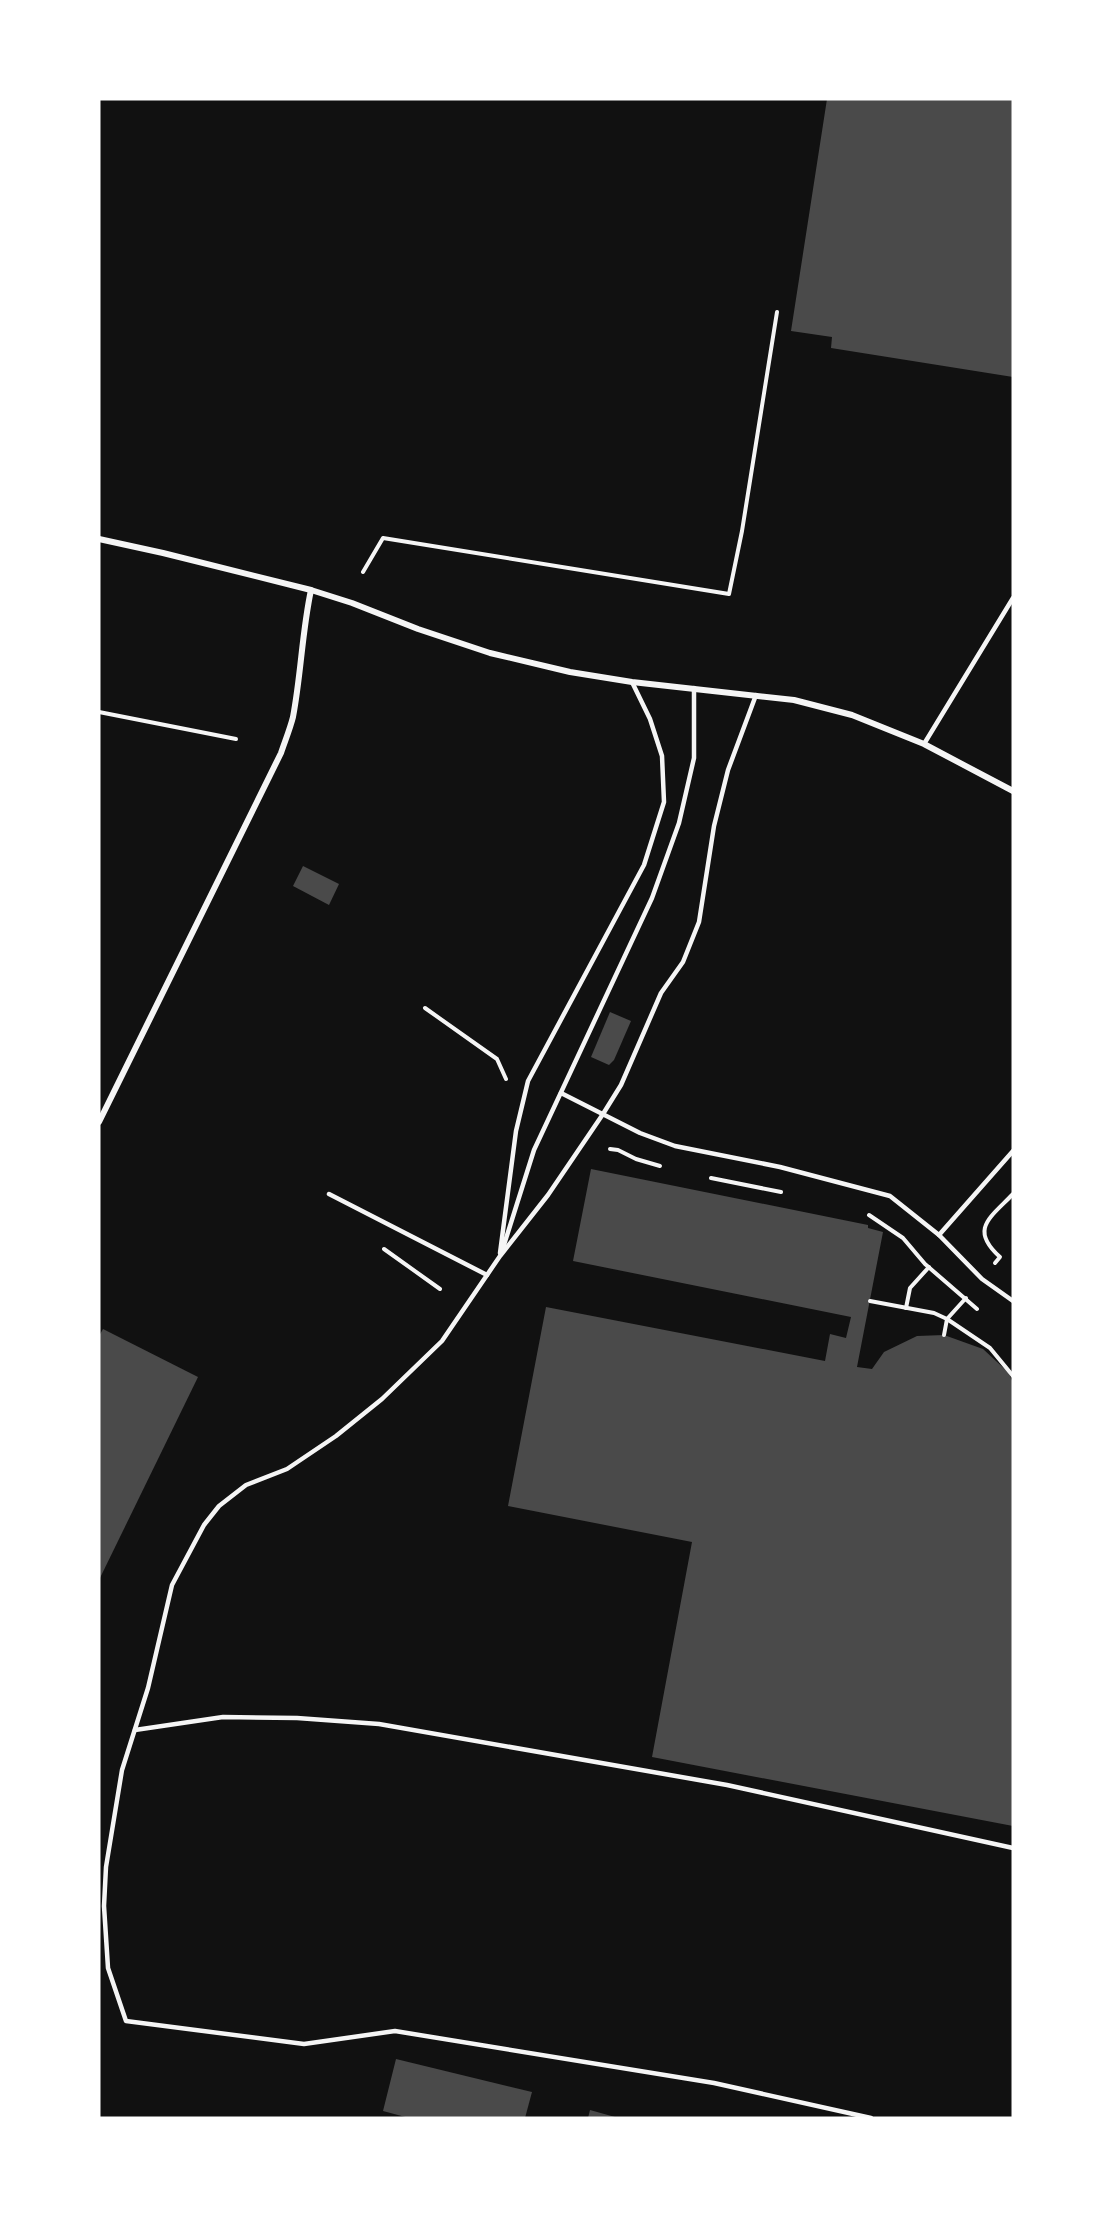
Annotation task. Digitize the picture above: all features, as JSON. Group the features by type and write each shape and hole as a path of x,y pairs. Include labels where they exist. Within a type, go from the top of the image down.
{"street":[{"path":"99,539 311,590 490,653 570,672 632,682 794,700 852,715 924,744 1013,791"},
{"path":"99,1122 281,753 292,720 298,685 303,625 311,590"}],"lane":[{"path":"924,744 1013,598"},
{"path":"500,1256 516,1131 528,1080 644,865 664,802 662,756 650,719 632,682"},
{"path":"500,1256 534,1150 652,898 679,823 694,758 694,688"},
{"path":"756,695 728,770 714,826 699,922 683,962 662,993 621,1085 603,1114 548,1195 500,1256 442,1341 382,1399 336,1436 286,1469 246,1485 219,1506 204,1525 172,1585 155,1662 116,1795 104,1887 108,1968 126,2022 304,2044 394,2031 714,2083 871,2118"},
{"path":"561,1093 640,1133 675,1146 780,1167 890,1196 939,1235 982,1279 1013,1301"},
{"path":"939,1235 1013,1151"},
{"path":"329,1194 487,1275"},
{"path":"135,1730 223,1717 297,1718 379,1724 728,1785 1013,1848"}],"path":[{"path":"363,572 383,538 729,594 742,531 777,312"},
{"path":"99,712 236,739"},
{"path":"424,1008 497,1059 507,1080"},
{"path":"610,1149 664,1167"},
{"path":"706,1177 792,1194"},
{"path":"995,1264 1000,1257 987,1245 984,1233 988,1220 1013,1194"},
{"path":"864,1213 874,1217 903,1238 929,1267 977,1309"},
{"path":"382,1248 440,1289"},
{"path":"906,1308 910,1288 929,1267"},
{"path":"944,1335 947,1319 966,1298"},
{"path":"870,1301 934,1313 947,1319 990,1348 1013,1376"}],"building":[{"path":"827,99 1013,99 1013,377 831,348 832,337 791,331"},
{"path":"303,866 339,884 329,905 293,886"},
{"path":"610,1012 631,1021 614,1060 609,1065 591,1057"},
{"path":"591,1169 868,1225 868,1228 883,1232 857,1367 872,1369 884,1352 917,1336 944,1335 983,1349 1009,1373 1013,1383 1013,1826 652,1757 692,1542 508,1506 546,1307 825,1361 830,1334 846,1338 851,1317 573,1261"},
{"path":"103,1329 198,1377 99,1580 99,1336"},
{"path":"396,2059 532,2092 525,2118 409,2118 383,2111"},
{"path":"590,2110 615,2117 615,2118 588,2118"}]}
